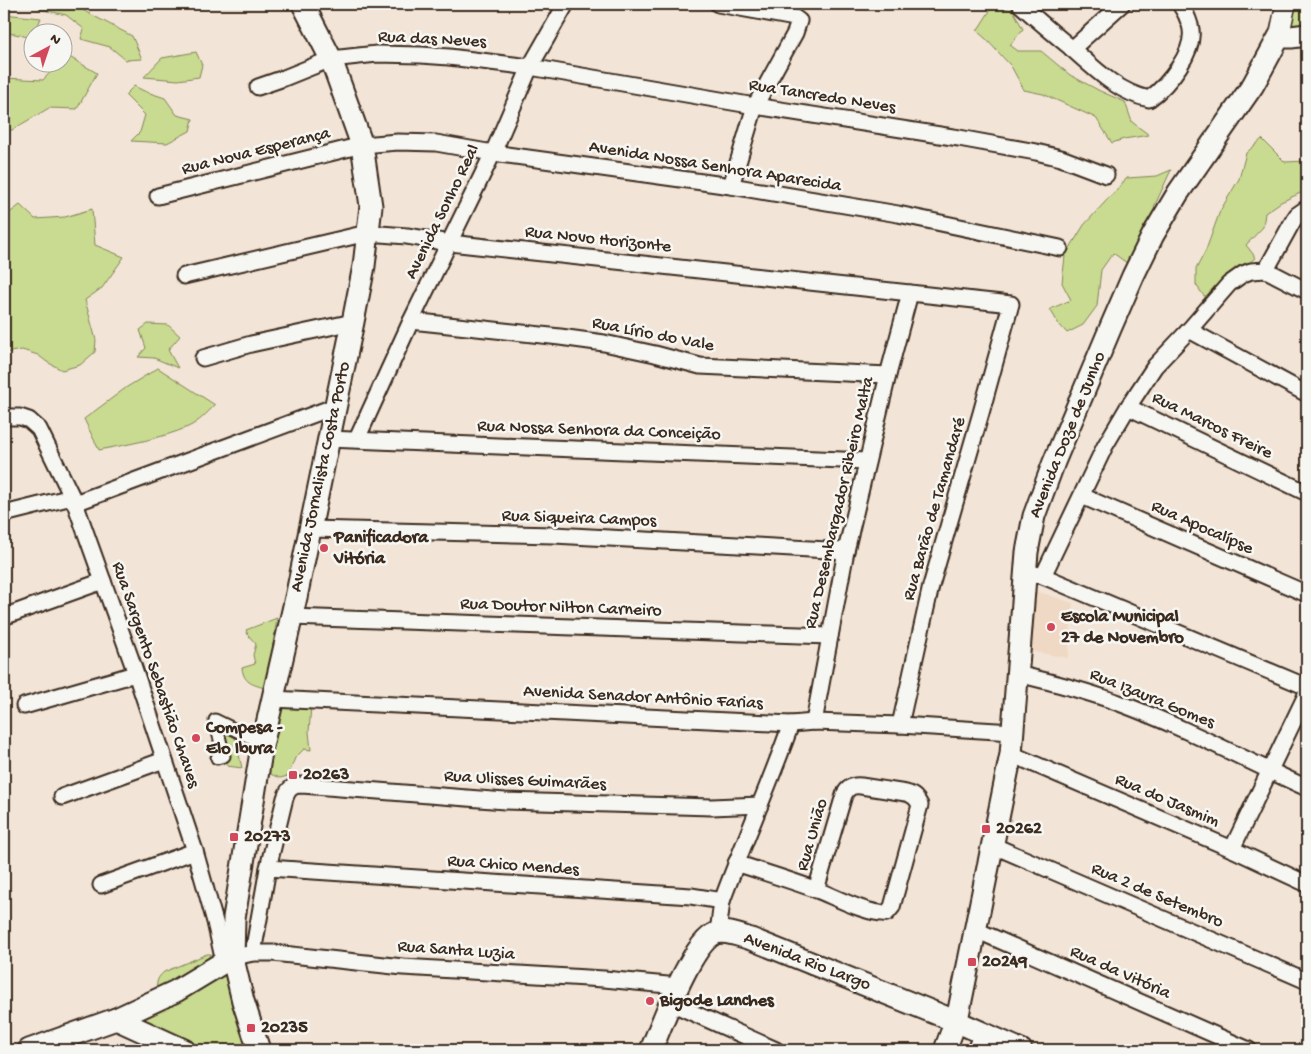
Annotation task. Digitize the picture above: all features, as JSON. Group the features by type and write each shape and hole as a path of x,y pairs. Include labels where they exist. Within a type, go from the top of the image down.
{"main road":[{"name":"Avenida Jornalista Costa Porto","path":"259,1050 243,1001 236,958 234,921 262,746 353,322 364,266 371,206 362,145 331,59 303,4"},
{"path":"1280,37 1307,35"},
{"name":"Avenida Doze de Junho","path":"945,1050 956,1021 1011,754 1017,674 1034,574 1027,552 1034,516 1054,462 1133,276 1153,235 1178,193 1253,85 1280,37"},
{"path":"650,1050 674,995 698,950 708,939 718,933"},
{"name":"Avenida Rio Largo","path":"718,933 733,934 750,939 956,1021 979,1041 1021,1050"},
{"path":"29,1050 116,1019 176,991 236,958"},
{"path":"116,1019 184,1050"}],"street":[{"name":"Avenida Sonho Real","path":"357,439 411,321 493,153 530,66 566,4"},
{"path":"718,4 796,18 799,21 795,33 755,106 731,186"},
{"path":"1020,4 1090,66 1122,89 1149,99 1159,92 1185,57 1190,40 1191,27 1180,4"},
{"path":"1072,49 1122,4"},
{"path":"1280,37 1286,4"},
{"name":"Rua das Neves","path":"258,87 331,59 377,54 421,55 530,66"},
{"name":"Rua Tancredo Neves","path":"530,66 755,106 1036,152 1061,158 1106,175"},
{"name":"Avenida Nossa Senhora Aparecida","path":"362,145 398,142 436,143 493,153 731,186 898,214 1060,248"},
{"name":"Rua Nova Esperança","path":"158,196 362,145"},
{"path":"1266,270 1293,221 1307,208"},
{"name":"Rua Novo Horizonte","path":"184,276 368,233 1011,304"},
{"path":"1307,291 1266,270 1251,271 1243,274 1218,295 1189,330 1155,366 1105,446 1082,496 1034,574 1307,686"},
{"name":"Rua Desembargador Ribeiro Malta","path":"814,722 846,551 888,375 910,293"},
{"name":"Rua Barão de Tamandaré","path":"900,725 931,586 1011,304"},
{"name":"Rua Lírio do Vale","path":"411,321 604,343 700,366 888,375"},
{"path":"203,358 250,344 353,322"},
{"path":"1189,330 1307,394"},
{"path":"8,513 74,500 336,406"},
{"name":"Rua Marcos Freire","path":"1128,407 1307,493"},
{"name":"Rua Sargento Sebastião Chaves","path":"4,417 20,417 28,420 39,429 74,500 195,851 210,904 236,958"},
{"name":"Rua Nossa Senhora da Conceição","path":"328,439 867,461"},
{"name":"Rua Apocalípse","path":"1082,496 1307,594"},
{"name":"Rua Siqueira Campos","path":"310,529 554,536 846,551"},
{"path":"6,616 102,581"},
{"name":"Rua Doutor Nilton Carneiro","path":"291,617 830,636"},
{"path":"24,706 135,674"},
{"name":"Rua Izaura Gomes","path":"1017,674 1071,687 1121,703 1307,788"},
{"path":"1232,849 1307,693"},
{"name":"Avenida Senador Antônio Farias","path":"272,698 791,724 814,722 900,725 1012,732"},
{"path":"217,758 224,756 215,720 254,739"},
{"path":"718,933 722,901 791,724"},
{"name":"Rua do Jasmim","path":"1011,754 1232,849 1307,884"},
{"path":"62,797 164,760"},
{"name":"Rua Ulisses Guimarães","path":"268,868 285,798 290,788 294,785 505,801 712,807 760,806"},
{"name":"Rua União","path":"857,785 906,793 915,797 920,806 889,912 881,913 860,907 816,890 846,790 851,786 857,785"},
{"name":"Rua 2 de Setembro","path":"992,845 1307,981"},
{"path":"101,884 195,851"},
{"path":"736,863 816,890"},
{"path":"236,958 268,868"},
{"name":"Rua Chico Mendes","path":"268,868 691,896 722,901"},
{"name":"Rua da Vitória","path":"976,930 1249,1050"},
{"name":"Rua Santa Luzia","path":"236,958 274,953 403,967 604,979 674,995 776,1050"}],"shaded area":[{"name":"Escola Municipal 27 de Novembro","path":"1036,591 1073,603 1068,658 1028,651"}],"green space":[{"path":"42,4 71,4 132,36 142,59 126,60 110,47 81,39 84,29 66,15 39,9"},
{"path":"1287,4 1307,4 1307,34 1292,36"},
{"path":"993,6 1013,10 1023,29 1010,45 1018,51 1041,51 1070,75 1125,102 1132,122 1149,135 1112,143 1096,118 1043,94 1024,90 1011,66 977,31"},
{"path":"4,14 41,18 39,22 22,22 22,36 4,33"},
{"path":"196,52 202,65 199,77 178,80 144,77 162,58"},
{"path":"72,58 97,73 77,109 49,108 5,134 4,78 43,80 51,72 72,72"},
{"path":"134,86 165,98 177,115 193,119 190,131 167,143 131,141 140,132 145,115 125,95"},
{"path":"1262,139 1285,162 1307,161 1307,190 1281,202 1265,213 1263,227 1246,245 1255,258 1213,296 1204,296 1196,285 1196,269 1206,250 1220,211 1239,179 1246,153"},
{"path":"1171,170 1154,207 1161,217 1146,223 1131,266 1113,253 1101,270 1097,306 1083,325 1067,333 1058,323 1050,309 1071,300 1062,283 1065,256 1084,225 1127,178 1157,176"},
{"path":"20,205 35,219 65,217 92,209 95,245 124,257 102,288 85,300 96,340 95,352 80,365 62,370 38,355 22,350 4,353 4,217"},
{"path":"148,324 168,325 180,336 168,350 178,368 154,358 138,357 146,348 140,330"},
{"path":"158,368 215,405 196,423 188,427 144,441 99,450 84,419 127,387"},
{"path":"277,618 264,688 249,682 243,673 242,668 255,664 253,655 256,644 246,630"},
{"path":"280,704 311,706 309,732 311,750 304,749 295,758 288,776 280,778 260,770"},
{"path":"220,726 234,733 242,768 227,766"},
{"path":"211,954 203,964 158,997 157,983 159,977 164,972"},
{"path":"224,962 258,1050 186,1050 126,1019"}],"place":[{"name":"Panificadora Vitória","path":"324,548"},
{"name":"Escola Municipal 27 de Novembro","path":"1051,627"},
{"name":"Compesa - Elo Ibura","path":"196,738"},
{"name":"20263","path":"293,775"},
{"name":"20262","path":"986,829"},
{"name":"20273","path":"234,837"},
{"name":"20249","path":"972,962"},
{"name":"Bigode Lanches","path":"650,1001"},
{"name":"20235","path":"251,1028"}]}
